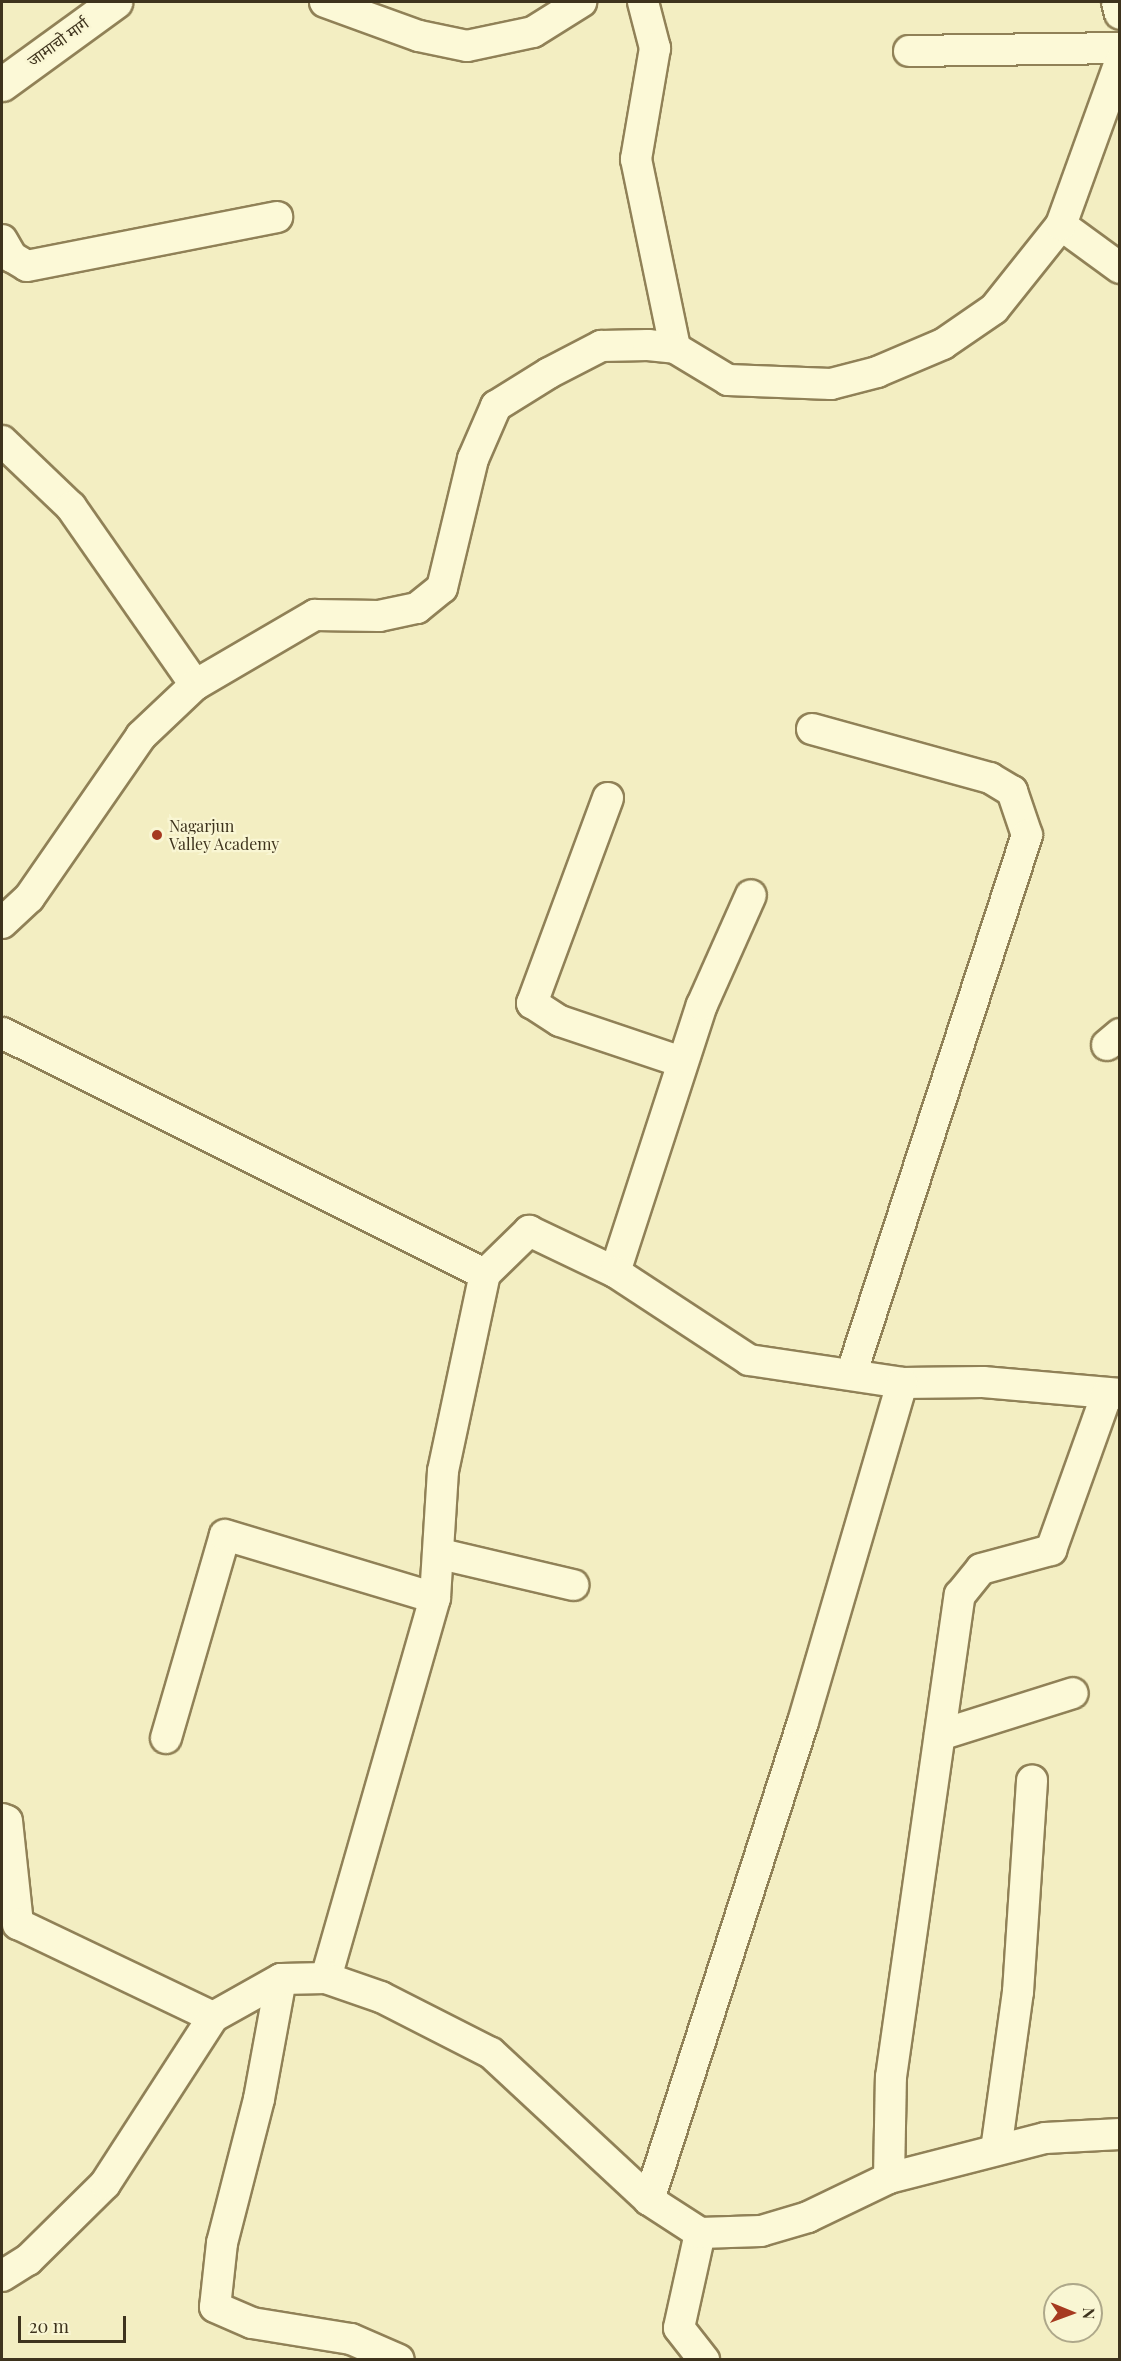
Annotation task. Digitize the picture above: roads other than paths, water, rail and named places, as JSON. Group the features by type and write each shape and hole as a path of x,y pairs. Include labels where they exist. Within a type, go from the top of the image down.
{"street":[{"name":"जामाचो मार्ग","path":"2,84 115,2"},
{"path":"325,2 419,36 467,46 533,32 581,2"},
{"path":"643,2 655,48 636,159 675,348"},
{"path":"1118,2 1119,14"},
{"path":"909,51 1119,48"},
{"path":"2,924 29,898 141,736 195,685 315,615 379,616 417,608 442,588 473,459 496,406 601,346 675,348 728,380 831,384 877,372 942,344 994,309 1061,225 1119,62"},
{"path":"2,240 12,257 27,266 277,217"},
{"path":"1061,225 1119,268"},
{"path":"2,441 71,507 195,685"},
{"path":"812,729 990,778 1012,791 1028,835 852,1372"},
{"path":"608,798 532,1003 560,1021 681,1062"},
{"path":"615,1272 681,1062 751,895"},
{"path":"2,1033 485,1274"},
{"path":"326,1978 435,1598 441,1554 442,1471 485,1274 529,1231 615,1272 749,1360 852,1372 902,1383 983,1382 1113,1394 1051,1550 981,1569 960,1595 891,2077 889,2178"},
{"path":"649,2200 803,1722 902,1383"},
{"path":"166,1738 225,1535 435,1598"},
{"path":"441,1554 573,1585"},
{"path":"940,1735 1073,1693"},
{"path":"996,2150 1018,1992 1032,1780"},
{"path":"2,1819 7,1821 18,1924 213,2017"},
{"path":"2,2276 28,2260 105,2184 213,2017 281,1979 326,1978 381,1997 491,2054 649,2200 700,2233 761,2230 808,2217 889,2178 1045,2138 1119,2134"},
{"path":"281,1979 259,2099 222,2243 215,2307 252,2323 351,2339 399,2360"},
{"path":"700,2233 679,2328 704,2360"}],"place":[{"name":"Nagarjun Valley Academy","path":"157,835"}]}
